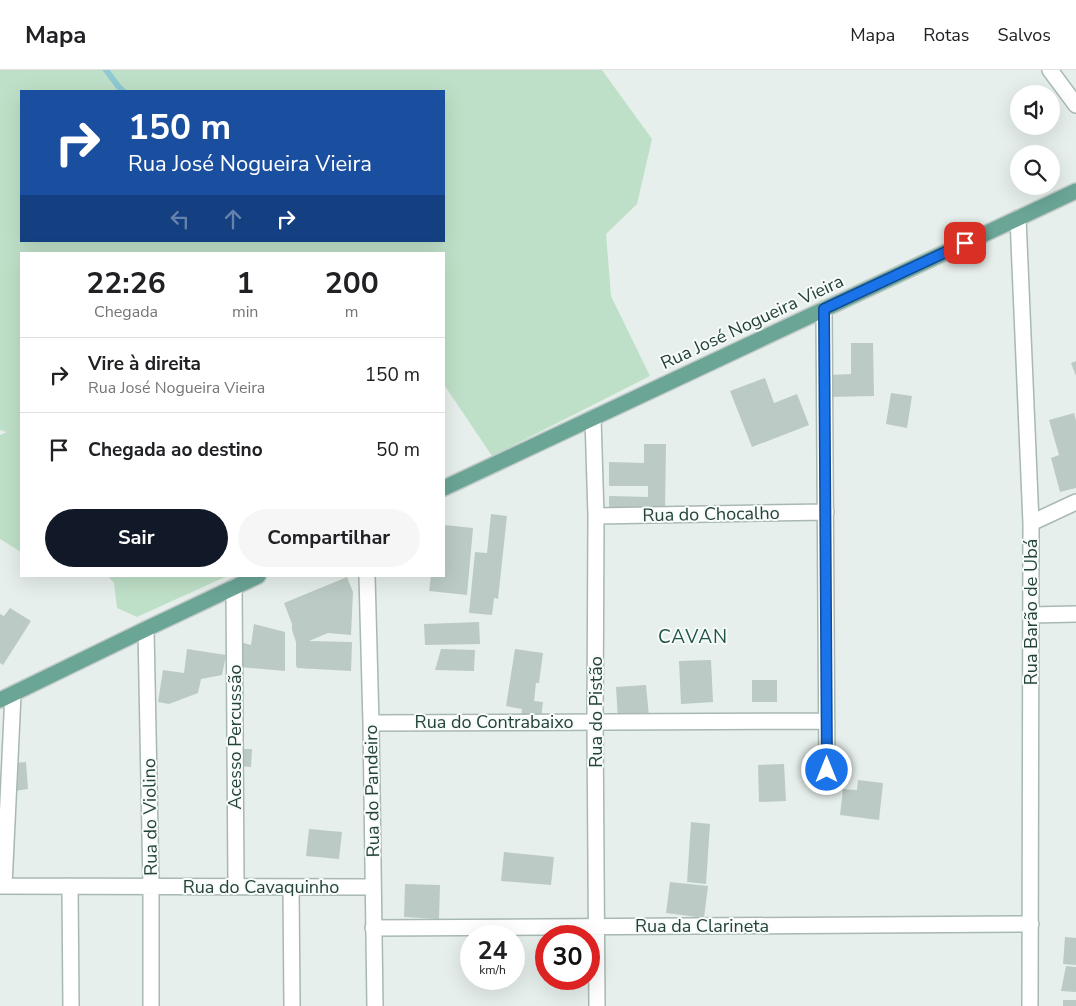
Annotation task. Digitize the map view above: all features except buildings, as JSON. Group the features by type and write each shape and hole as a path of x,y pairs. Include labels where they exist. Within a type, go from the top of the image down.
{"main road":[{"name":"Rua José Nogueira Vieira","path":"445,488 1076,191"},
{"path":"7,697 256,577"}],"street":[{"path":"1050,70 1076,105"},
{"name":"Rua Barão de Ubá","path":"1018,218 1031,523 1030,1006"},
{"path":"824,309 827,770"},
{"name":"Rua do Pistão","path":"594,418 597,925"},
{"path":"1031,523 1076,502"},
{"name":"Rua do Chocalho","path":"596,516 826,512"},
{"name":"Rua do Pandeiro","path":"366,577 371,723 375,1006"},
{"name":"Acesso Percussão","path":"234,587 236,886"},
{"path":"1031,616 1076,614"},
{"name":"Rua do Violino","path":"146,629 151,886 151,1006"},
{"path":"2,886 7,697"},
{"name":"Rua do Contrabaixo","path":"371,723 827,721"},
{"name":"Rua do Cavaquinho","path":"2,886 373,887"},
{"path":"70,886 71,1006"},
{"path":"291,887 292,1006"},
{"name":"Rua da Clarineta","path":"600,927 1031,924"},
{"name":"Rua da Clarineta","path":"373,928 535,927"},
{"name":"Rua do Pistão","path":"597,990 597,1006"}],"green space":[{"path":"0,70 602,70 652,139 637,204 606,234 611,296 650,376 492,456 445,386 445,252 20,252 20,551 0,539 0,435 7,432 0,430"},
{"path":"109,577 225,577 137,617 117,608 114,583"}],"waterway":[{"path":"106,70 122,90"}],"district":[{"name":"CAVAN","path":"693,636"}],"route":[{"path":"827,770 824,309 965,243"}]}
